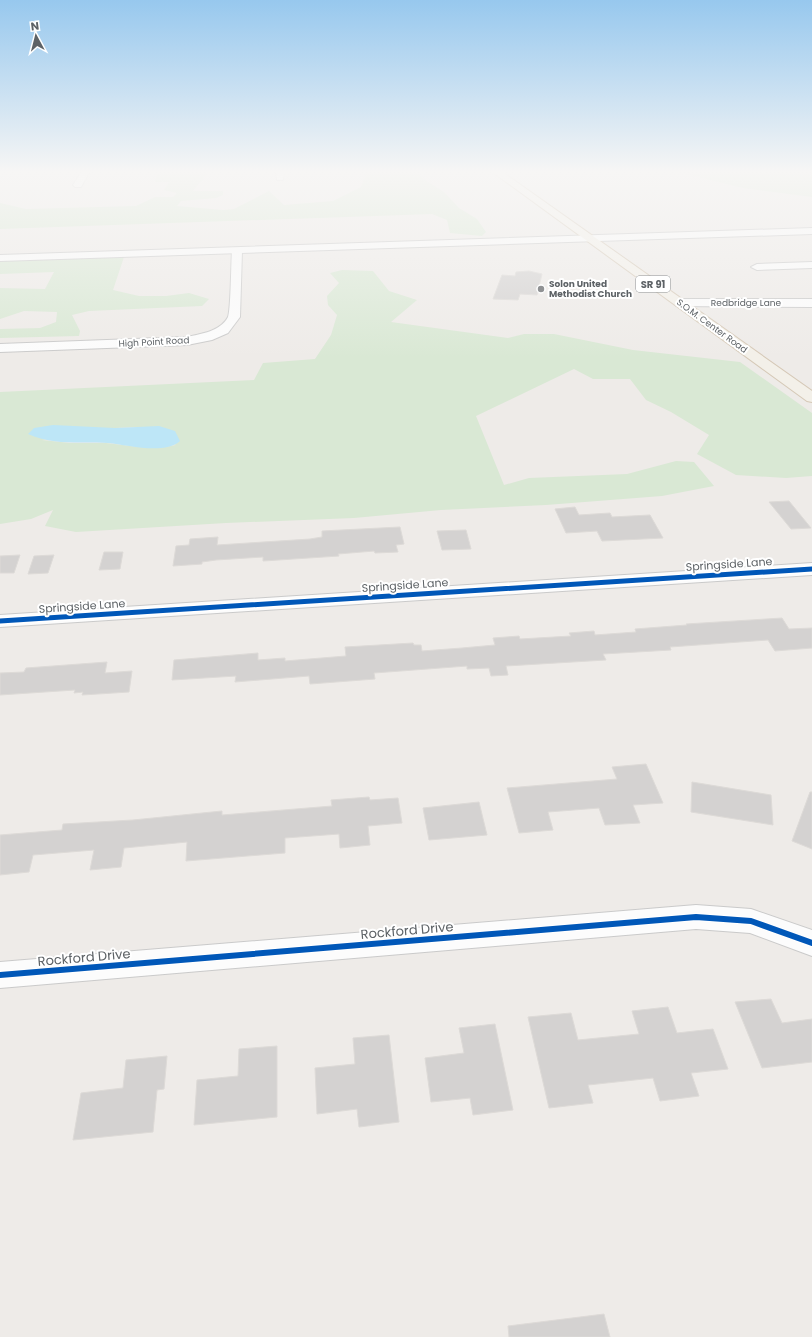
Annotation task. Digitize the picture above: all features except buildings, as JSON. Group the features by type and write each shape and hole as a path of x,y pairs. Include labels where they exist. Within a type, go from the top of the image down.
{"main road":[{"name":"S.O.M. Center Road","path":"581,233 812,398"}],"street":[{"path":"0,258 735,233"},
{"name":"High Point Road","path":"0,348 187,341 207,337 223,330 234,317 237,251"},
{"path":"757,267 812,265"},
{"name":"Redbridge Lane","path":"680,303 809,305"},
{"name":"Springside Lane","path":"0,621 812,569"},
{"name":"Rockford Drive","path":"0,975 696,917 751,921 812,943"}],"green space":[{"path":"454,233 485,233 482,236"},
{"path":"125,254 113,290 139,296 166,296 189,293 209,299 202,306 89,311 72,315 80,331 79,336 0,338 0,329 40,328 56,322 57,312 24,311 0,319 0,288 45,289 54,272 0,274 0,259"},
{"path":"342,270 373,271 389,291 417,300 391,322 508,338 524,334 554,334 633,350 740,362 812,413 812,476 786,478 736,475 697,454 709,435 671,412 646,400 630,379 593,379 574,369 476,416 504,485 529,478 627,474 676,461 694,462 714,486 662,496 546,505 441,510 354,518 226,523 76,532 45,526 53,510 31,519 0,524 0,392 254,380 263,363 315,359 331,335 337,315 328,305 327,296 339,283 330,273","holes":["139,427 176,445 164,447 139,447 106,443 70,443 42,440 115,428"]}],"water":[{"path":"53,425 115,428 159,426 175,431 180,441 165,448 146,448 108,443 58,442 38,438 28,434 34,428"}],"cycle path":[{"path":"0,621 812,569"},
{"path":"0,975 696,917 751,921 812,943"}],"place":[{"name":"Solon United Methodist Church","path":"541,289"}]}
